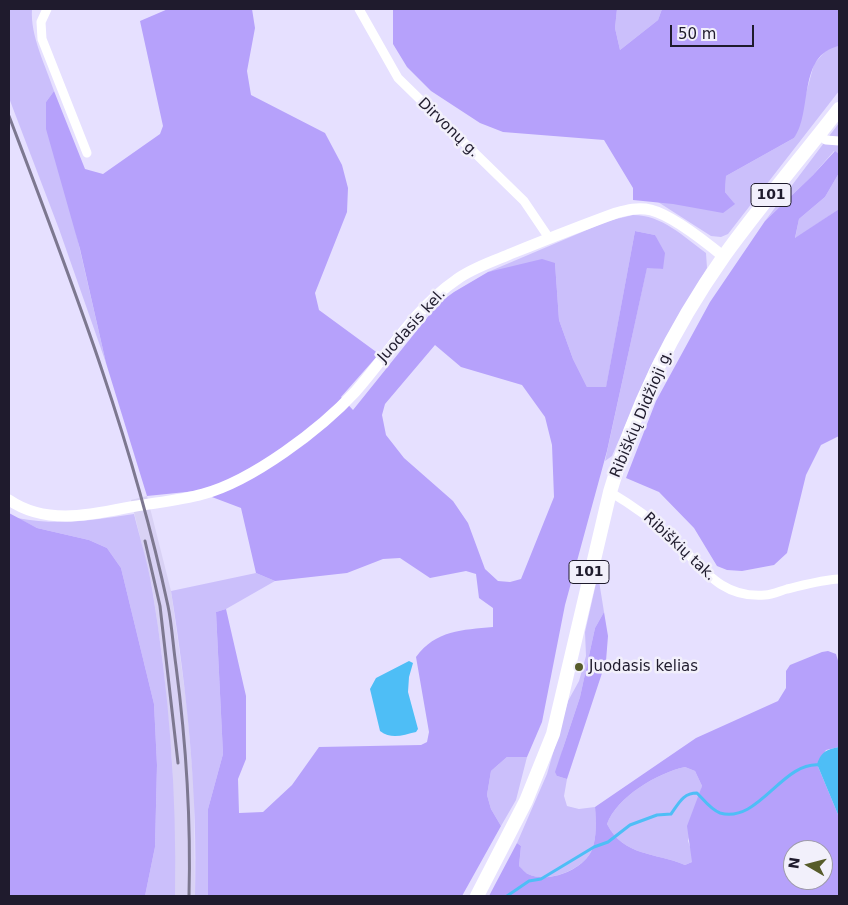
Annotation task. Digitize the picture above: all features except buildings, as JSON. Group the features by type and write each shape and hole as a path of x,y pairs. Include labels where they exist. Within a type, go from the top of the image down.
{"main road":[{"name":"101","path":"819,134 839,110"},
{"name":"Ribiškių Didžioji g.","path":"477,896 526,801 553,734 610,492 628,438 664,356 687,314 724,257 819,134"}],"street":[{"path":"47,9 41,22 42,39 87,153"},
{"name":"Dirvonų g.","path":"359,9 398,78 524,201 548,238"},
{"path":"819,134 826,140 839,141"},
{"name":"Juodasis kel.","path":"9,500 32,513 62,517 109,512 202,494 223,487 279,454 336,411 355,392 422,311 455,280 477,268 548,238 616,213 630,209 642,209 661,214 724,257"},
{"name":"Ribiškių tak.","path":"610,492 635,507 658,525 711,578 728,588 765,595 816,581 839,579"}],"shaded area":[{"path":"9,9 32,9 33,30 54,91 46,102 106,363 59,229 9,98"},
{"path":"168,9 252,9 255,28 247,71 251,95 325,133 342,165 348,188 347,212 315,293 319,310 379,354 341,397 353,410 439,303 488,272 542,259 555,263 559,320 573,359 587,387 606,387 635,231 655,235 665,253 663,269 647,268 607,451 565,605 542,722 527,757 507,757 491,771 487,795 491,809 501,826 462,896 208,896 208,809 223,754 216,612 226,609 246,696 246,759 238,779 239,813 263,812 292,785 319,747 421,745 427,742 429,732 416,657 432,641 441,636 460,631 493,627 493,608 479,598 476,574 466,571 430,578 400,558 383,559 347,573 275,581 256,573 241,508 196,491 147,496 106,363 80,249 46,129 46,102 54,91 85,169 103,174 160,134 163,126 140,21","holes":["435,345 461,367 522,385 545,417 552,445 554,497 521,579 510,582 498,581 485,569 468,523 453,501 404,458 386,435 382,415 385,404"]},
{"path":"393,9 617,9 615,28 620,50 658,20 662,9 839,9 839,46 826,51 817,61 811,72 800,127 794,138 726,176 725,192 735,204 723,213 673,204 633,200 633,188 604,140 503,132 480,123 431,91 407,67 393,44"},
{"path":"617,9 662,9 658,20 620,50 615,28"},
{"path":"839,46 839,91 728,234 721,237 711,236 658,202 734,203 725,192 726,176 794,138 814,64 828,48"},
{"path":"839,123 839,154 834,151 813,175 765,221"},
{"path":"835,151 839,154 839,173 825,197 799,219 795,238 839,209 839,436 821,445 806,475 787,553 774,565 742,571 727,570 717,566 694,528 659,492 626,478 656,401 710,302 765,221"},
{"path":"839,173 839,209 795,239 799,219 825,197"},
{"path":"633,215 653,219 672,228 706,253 707,268 654,359 612,456 605,461 647,267 663,269 655,235 635,231 606,388 587,387 573,359 559,320 555,263 488,272 608,221"},
{"path":"147,496 171,591 187,706 194,790 195,896 175,896 172,761 163,663 152,586 131,500"},
{"path":"9,513 37,528 89,540 107,548 121,568 154,704 157,765 155,847 145,896 9,896"},
{"path":"134,514 152,588 163,665 173,780 175,896 145,896 155,847 157,765 154,704 121,568 107,548 89,540 37,528 17,518 62,522"},
{"path":"600,566 599,581 604,612 595,628 580,697 563,748 557,776 567,779 564,796 567,806 579,809 595,807 595,840 592,850 581,864 554,876 536,877 527,873 519,866 521,846 517,843 547,774 568,701 579,681 586,656 585,632"},
{"path":"256,573 275,581 226,609 216,612 223,754 208,809 208,896 195,896 193,781 182,667 171,591"},
{"path":"604,612 608,636 606,661 567,779 557,776 555,772 580,697 595,628"},
{"path":"828,651 836,654 839,664 839,747 826,750 817,764 839,817 839,896 489,896 517,843 521,846 519,866 527,873 536,877 555,876 581,864 594,845 596,829 595,807 696,738 778,701 786,688 786,671 790,665","holes":["685,767 695,771 702,786 687,826 692,862 685,865 641,852 631,848 614,835 607,824 612,814 619,805 639,788 674,770"]},
{"path":"507,757 527,757 516,800 501,826 491,809 487,795 491,771"},
{"path":"685,767 695,771 702,786 688,841 694,858 692,862 685,865 641,852 631,848 614,835 607,824 619,805 639,788 651,781"}],"water":[{"path":"409,661 413,663 409,677 408,692 418,729 416,732 402,735 384,734 380,731 370,689 376,678"},
{"path":"839,747 839,817 817,764 825,752"}],"waterway":[{"path":"507,896 529,881 541,879 594,847 608,842 630,825 657,815 671,814 682,799 692,793 697,793 717,812 734,814 747,810 759,802 794,772 806,766 820,765"}],"railway":[{"path":"9,116 77,297 118,419 137,481 168,606 180,695 185,752 189,839 189,896"},
{"path":"145,541 160,606 178,763"}],"place":[{"name":"Juodasis kelias","path":"579,667"}]}
